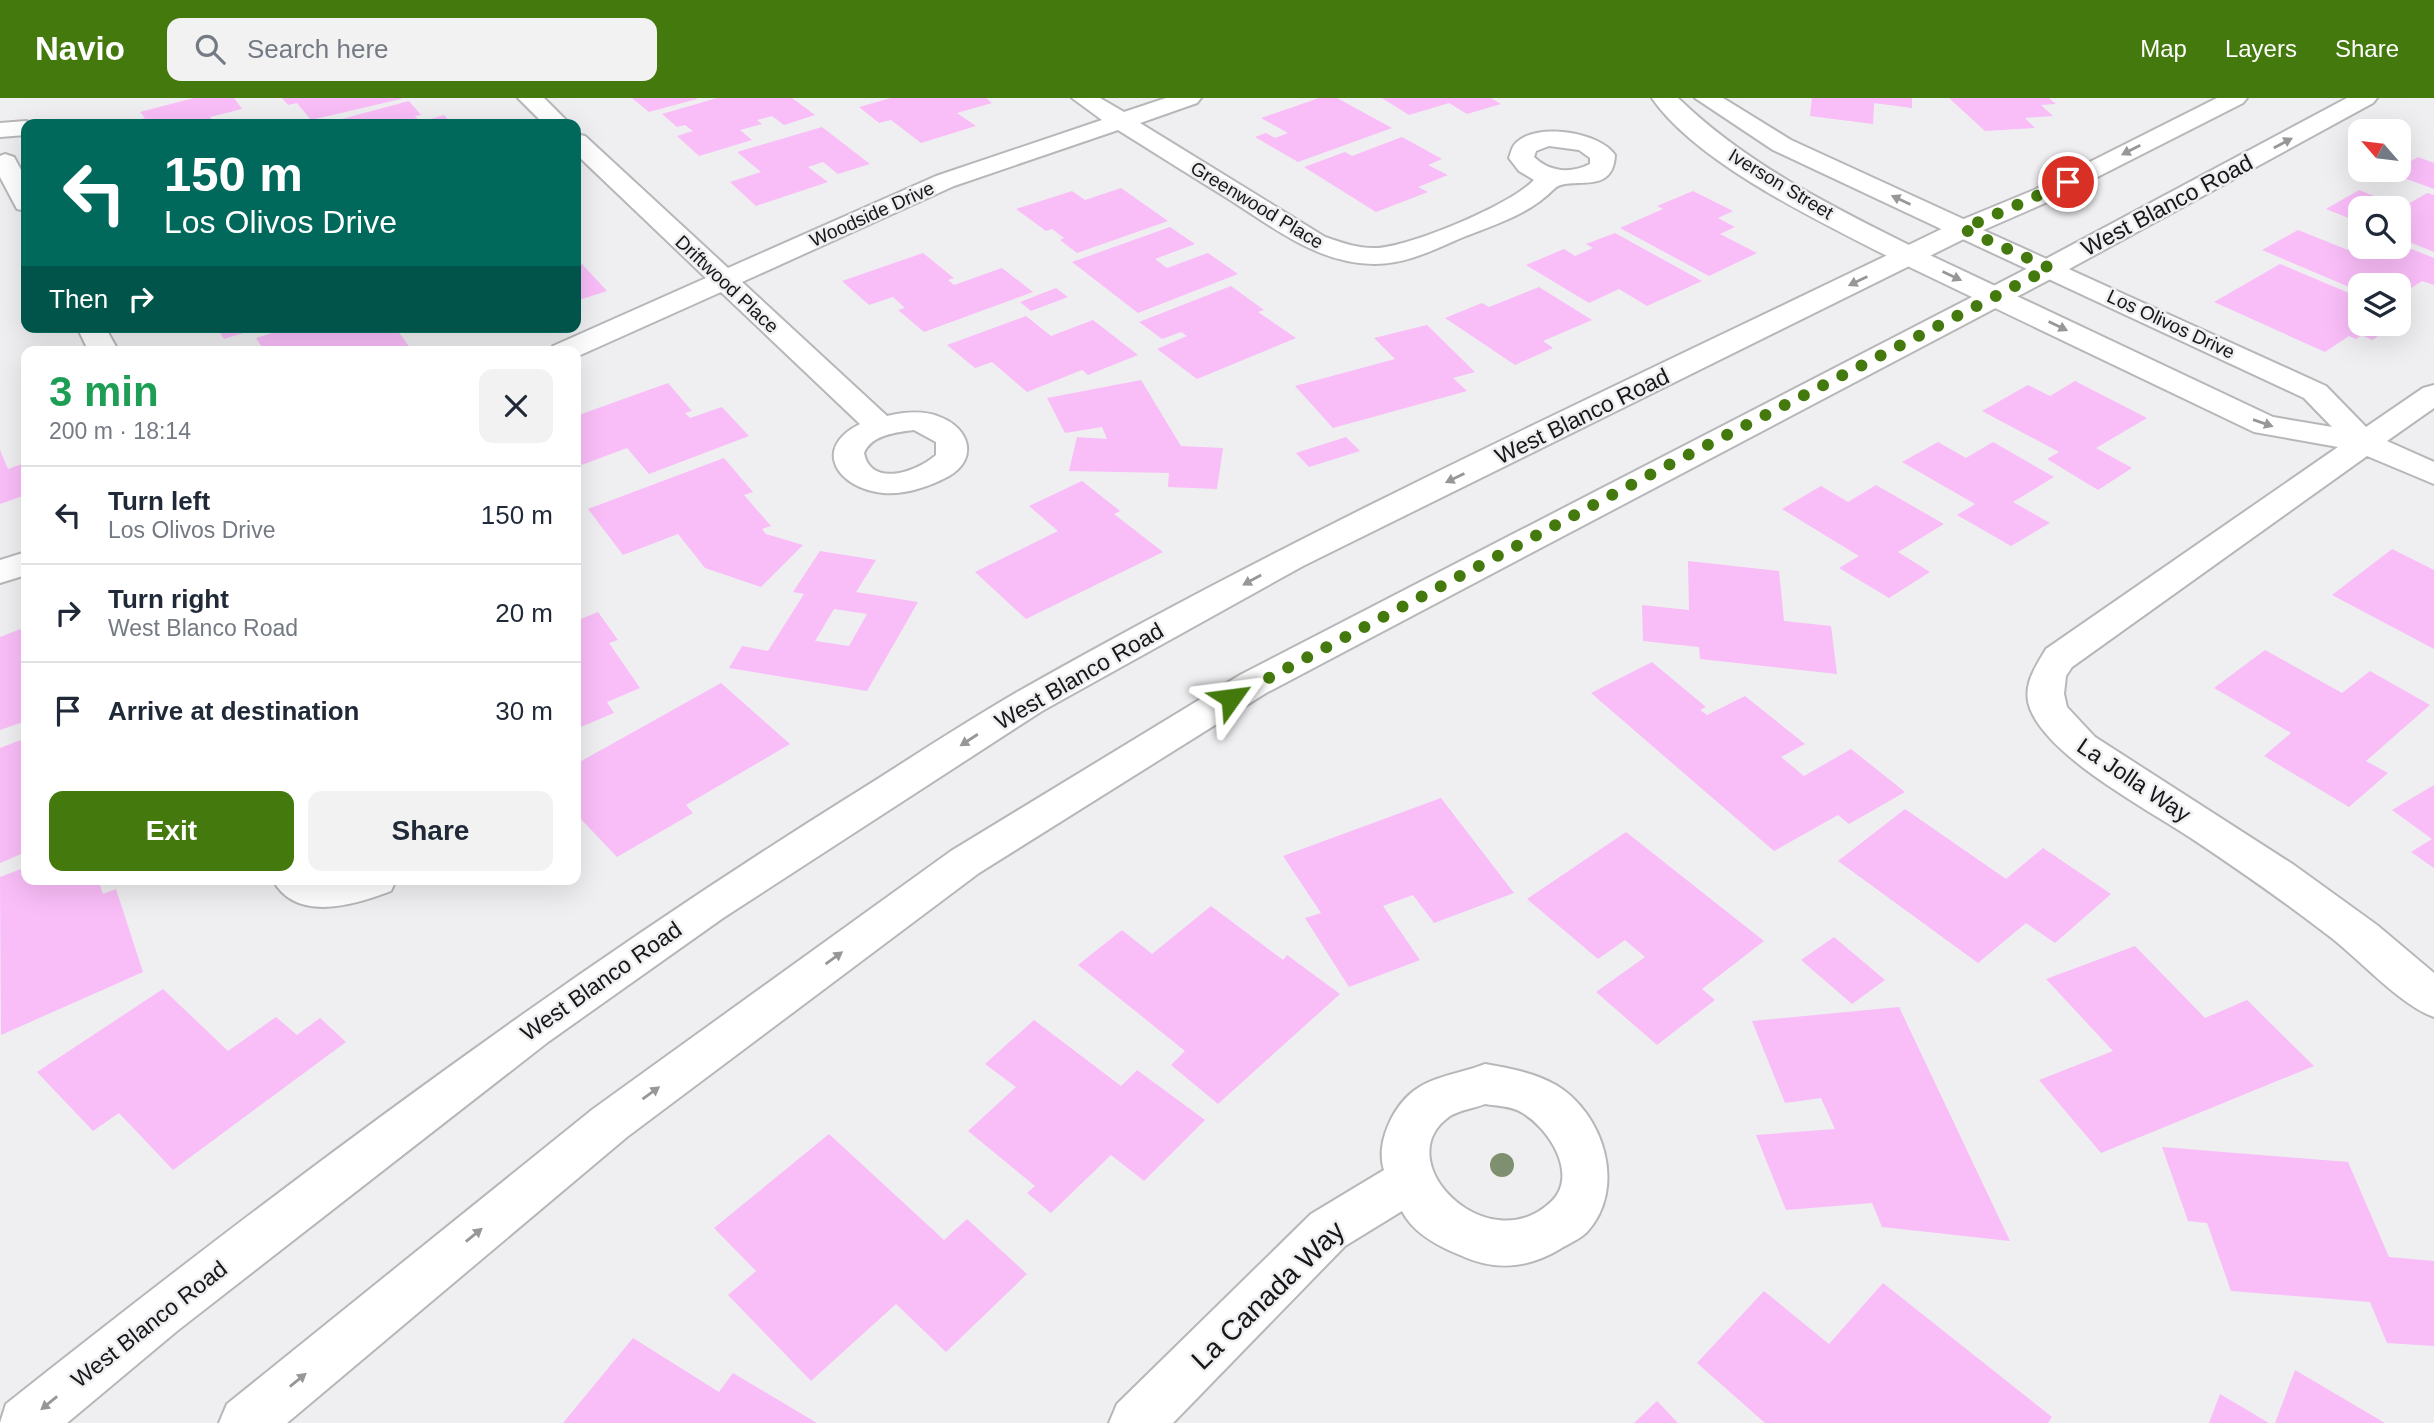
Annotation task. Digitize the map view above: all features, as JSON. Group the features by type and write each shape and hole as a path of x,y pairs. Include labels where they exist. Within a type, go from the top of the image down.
{"street":[{"path":"530,98 553,119"},
{"name":"Greenwood Place","path":"1084,98 1316,243 1360,256 1405,253 1505,211 1533,196 1552,176"},
{"name":"Woodside Drive","path":"577,346 945,181 1189,98"},
{"name":"Iverson Street","path":"1664,98 1702,134 1741,162 1909,256 1996,297"},
{"name":"Iverson Street","path":"1707,98 1782,145 1963,229"},
{"name":"West Blanco Road","path":"25,1423 159,1314 532,1030 708,906 1029,702 1291,558 1963,229 2043,195 2235,98"},
{"name":"West Blanco Road","path":"246,1423 610,1123 965,862 1254,684 1657,471 1996,297 2365,98"},
{"path":"0,130 21,128"},
{"name":"Driftwood Place","path":"581,146 880,426"},
{"path":"10,160 21,190"},
{"name":"Los Olivos Drive","path":"1963,229 2315,392 2363,442"},
{"name":"Los Olivos Drive","path":"1996,297 2265,425 2363,442 2434,474"},
{"name":"La Jolla Way","path":"2434,394 2059,658 2048,676 2045,694 2049,711 2062,730 2081,747 2279,876 2362,936 2434,999"},
{"path":"0,572 21,565"},
{"path":"302,885 312,891 335,892 359,885"},
{"name":"La Canada Way","path":"1136,1423 1328,1230 1410,1180"}],"building":[{"path":"194,98 234,98 242,109 210,117 212,119 141,119 145,118 140,112"},
{"path":"282,98 401,98 315,119 310,119 297,103 288,105"},
{"path":"632,98 696,98 697,99 649,112"},
{"path":"717,98 792,98 815,115 784,125 772,116 757,120 762,124 740,130 752,140 699,156 677,136 693,131 685,125 677,127 662,114"},
{"path":"891,98 986,98 992,103 957,113 976,126 921,143 891,120 879,123 859,107"},
{"path":"1319,98 1337,98 1392,128 1298,162 1255,137 1266,133 1275,138 1288,133 1261,118"},
{"path":"1382,98 1491,98 1501,104 1467,114 1449,103 1409,115"},
{"path":"1812,98 1912,98 1912,108 1874,103 1873,124 1810,116"},
{"path":"1949,98 2049,98 2056,104 2041,105 2053,116 2025,118 2035,128 1985,131"},
{"path":"409,101 421,115 415,116 418,119 342,119"},
{"path":"444,115 448,119 430,119"},
{"path":"822,127 870,164 838,174 823,162 808,167 828,182 756,206 730,182 761,172 737,152"},
{"path":"1402,137 1442,159 1428,165 1448,175 1418,187 1428,192 1376,212 1304,167 1345,152 1352,156"},
{"path":"2418,157 2434,163 2434,189 2412,181 2412,160"},
{"path":"1121,188 1168,221 1077,253 1060,240 1064,238 1052,229 1046,231 1016,209 1072,191 1085,200"},
{"path":"2359,190 2375,196 2349,196"},
{"path":"1693,191 1733,211 1718,218 1735,227 1720,234 1757,253 1709,276 1620,228 1663,209 1657,206"},
{"path":"2427,193 2434,195 2434,252 2411,243 2411,202"},
{"path":"2348,196 2348,218 2326,209"},
{"path":"1170,227 1195,244 1155,259 1167,268 1208,253 1238,274 1138,313 1072,262"},
{"path":"2298,230 2348,250 2348,259 2411,259 2411,249 2434,258 2434,285 2422,281 2411,288 2411,273 2348,273 2348,286 2262,250"},
{"path":"1615,233 1702,281 1647,306 1619,289 1589,303 1526,265 1564,249 1575,256 1593,248 1586,244"},
{"path":"923,253 954,278 948,280 954,285 1002,268 1033,292 924,332 898,310 905,308 893,297 869,305 842,281"},
{"path":"582,264 607,291 581,299"},
{"path":"2280,264 2348,293 2349,336 2325,352 2214,302"},
{"path":"1231,286 1264,310 1258,312 1296,338 1197,379 1157,349 1187,336 1181,332 1162,339 1139,322"},
{"path":"1539,287 1592,320 1543,341 1553,348 1515,365 1445,318 1482,303 1489,307"},
{"path":"1056,288 1068,297 1031,311 1020,302"},
{"path":"1026,316 1051,336 1093,320 1138,355 1088,375 1082,370 1027,392 992,362 975,368 947,345"},
{"path":"1427,325 1475,372 1453,378 1467,391 1333,428 1295,386 1395,359 1374,338"},
{"path":"220,333 244,333 224,339"},
{"path":"272,333 399,333 409,346 261,346 256,338"},
{"path":"1141,380 1181,446 1223,448 1217,489 1168,487 1169,473 1069,471 1077,437 1107,439 1102,427 1065,433 1047,398"},
{"path":"2075,381 2147,418 2096,448 2132,468 2098,490 2047,459 2059,452 1982,411 2028,385 2050,396"},
{"path":"668,383 692,411 685,413 690,418 722,407 749,436 649,474 627,448 581,465 581,414"},
{"path":"1346,437 1360,451 1309,467 1296,453"},
{"path":"1938,442 1966,458 1993,442 2054,477 2013,502 2050,523 2011,546 1957,515 1975,504 1902,462"},
{"path":"0,450 8,469 21,464 21,497 0,504"},
{"path":"724,458 753,492 744,495 771,526 762,529 766,534 803,545 761,587 705,568 678,534 623,555 588,509"},
{"path":"1082,481 1120,511 1114,514 1163,552 1026,619 975,572 1058,531 1029,506"},
{"path":"1876,485 1944,524 1898,552 1930,572 1889,598 1839,568 1859,556 1782,509 1821,486 1848,502"},
{"path":"2392,549 2434,570 2434,649 2332,595"},
{"path":"820,551 876,560 856,592 918,602 867,691 729,668 742,646 768,651 804,594 793,592","holes":["834,609 867,614 849,646 815,641"]},
{"path":"1688,561 1779,571 1784,621 1831,626 1837,674 1700,659 1699,647 1643,641 1642,605 1689,610"},
{"path":"598,612 618,640 609,643 640,688 607,702 614,713 581,727 581,619"},
{"path":"21,629 21,723 0,730 0,637"},
{"path":"2265,650 2342,693 2370,671 2430,705 2366,761 2388,773 2349,807 2264,756 2291,733 2214,688"},
{"path":"1652,662 1706,707 1700,710 1707,715 1745,696 1805,744 1781,757 1804,776 1851,749 1905,792 1849,824 1838,815 1774,851 1591,693"},
{"path":"721,683 790,744 686,805 693,813 617,857 581,819 581,761"},
{"path":"21,740 21,854 0,863 0,748"},
{"path":"2434,785 2434,868 2411,852 2432,839 2392,810"},
{"path":"1441,798 1514,893 1434,923 1413,895 1383,906 1420,960 1349,987 1305,918 1321,913 1283,856"},
{"path":"1905,809 2006,879 2043,848 2111,894 2055,943 2026,923 1978,963 1838,861"},
{"path":"1626,832 1764,941 1702,989 1715,1000 1657,1045 1596,992 1645,957 1625,940 1598,959 1527,899"},
{"path":"21,869 21,885 100,885 103,894 116,889 143,972 1,1035 0,877"},
{"path":"1211,906 1283,960 1287,955 1340,994 1218,1104 1171,1065 1185,1051 1078,965 1122,930 1152,954"},
{"path":"1834,937 1885,980 1852,1004 1801,960"},
{"path":"2135,946 2205,1018 2247,1000 2314,1066 2101,1153 2039,1080 2113,1051 2046,979"},
{"path":"163,989 228,1051 276,1017 297,1035 320,1018 346,1042 173,1170 119,1113 93,1131 37,1072"},
{"path":"1899,1007 2010,1241 1882,1227 1872,1203 1786,1210 1756,1135 1835,1129 1821,1098 1785,1103 1752,1021"},
{"path":"1034,1020 1121,1086 1137,1070 1205,1120 1144,1181 1111,1155 1051,1213 1027,1193 1035,1186 968,1131 1016,1087 985,1064"},
{"path":"829,1134 944,1240 967,1219 1027,1274 946,1352 896,1304 811,1381 728,1295 756,1271 714,1228"},
{"path":"2162,1147 2348,1162 2389,1257 2434,1261 2434,1346 2387,1343 2370,1302 2231,1291 2207,1223 2188,1221"},
{"path":"1883,1283 2052,1417 2048,1423 1765,1423 1697,1363 1764,1291 1829,1344"},
{"path":"633,1338 719,1392 733,1373 817,1423 563,1423"},
{"path":"2295,1370 2385,1423 2275,1423"},
{"path":"2220,1394 2269,1423 2209,1423"},
{"path":"1657,1401 1678,1423 1634,1423"}],"route":[{"path":"1231,698 1657,471 2050,268 1963,229 2068,182"}]}
